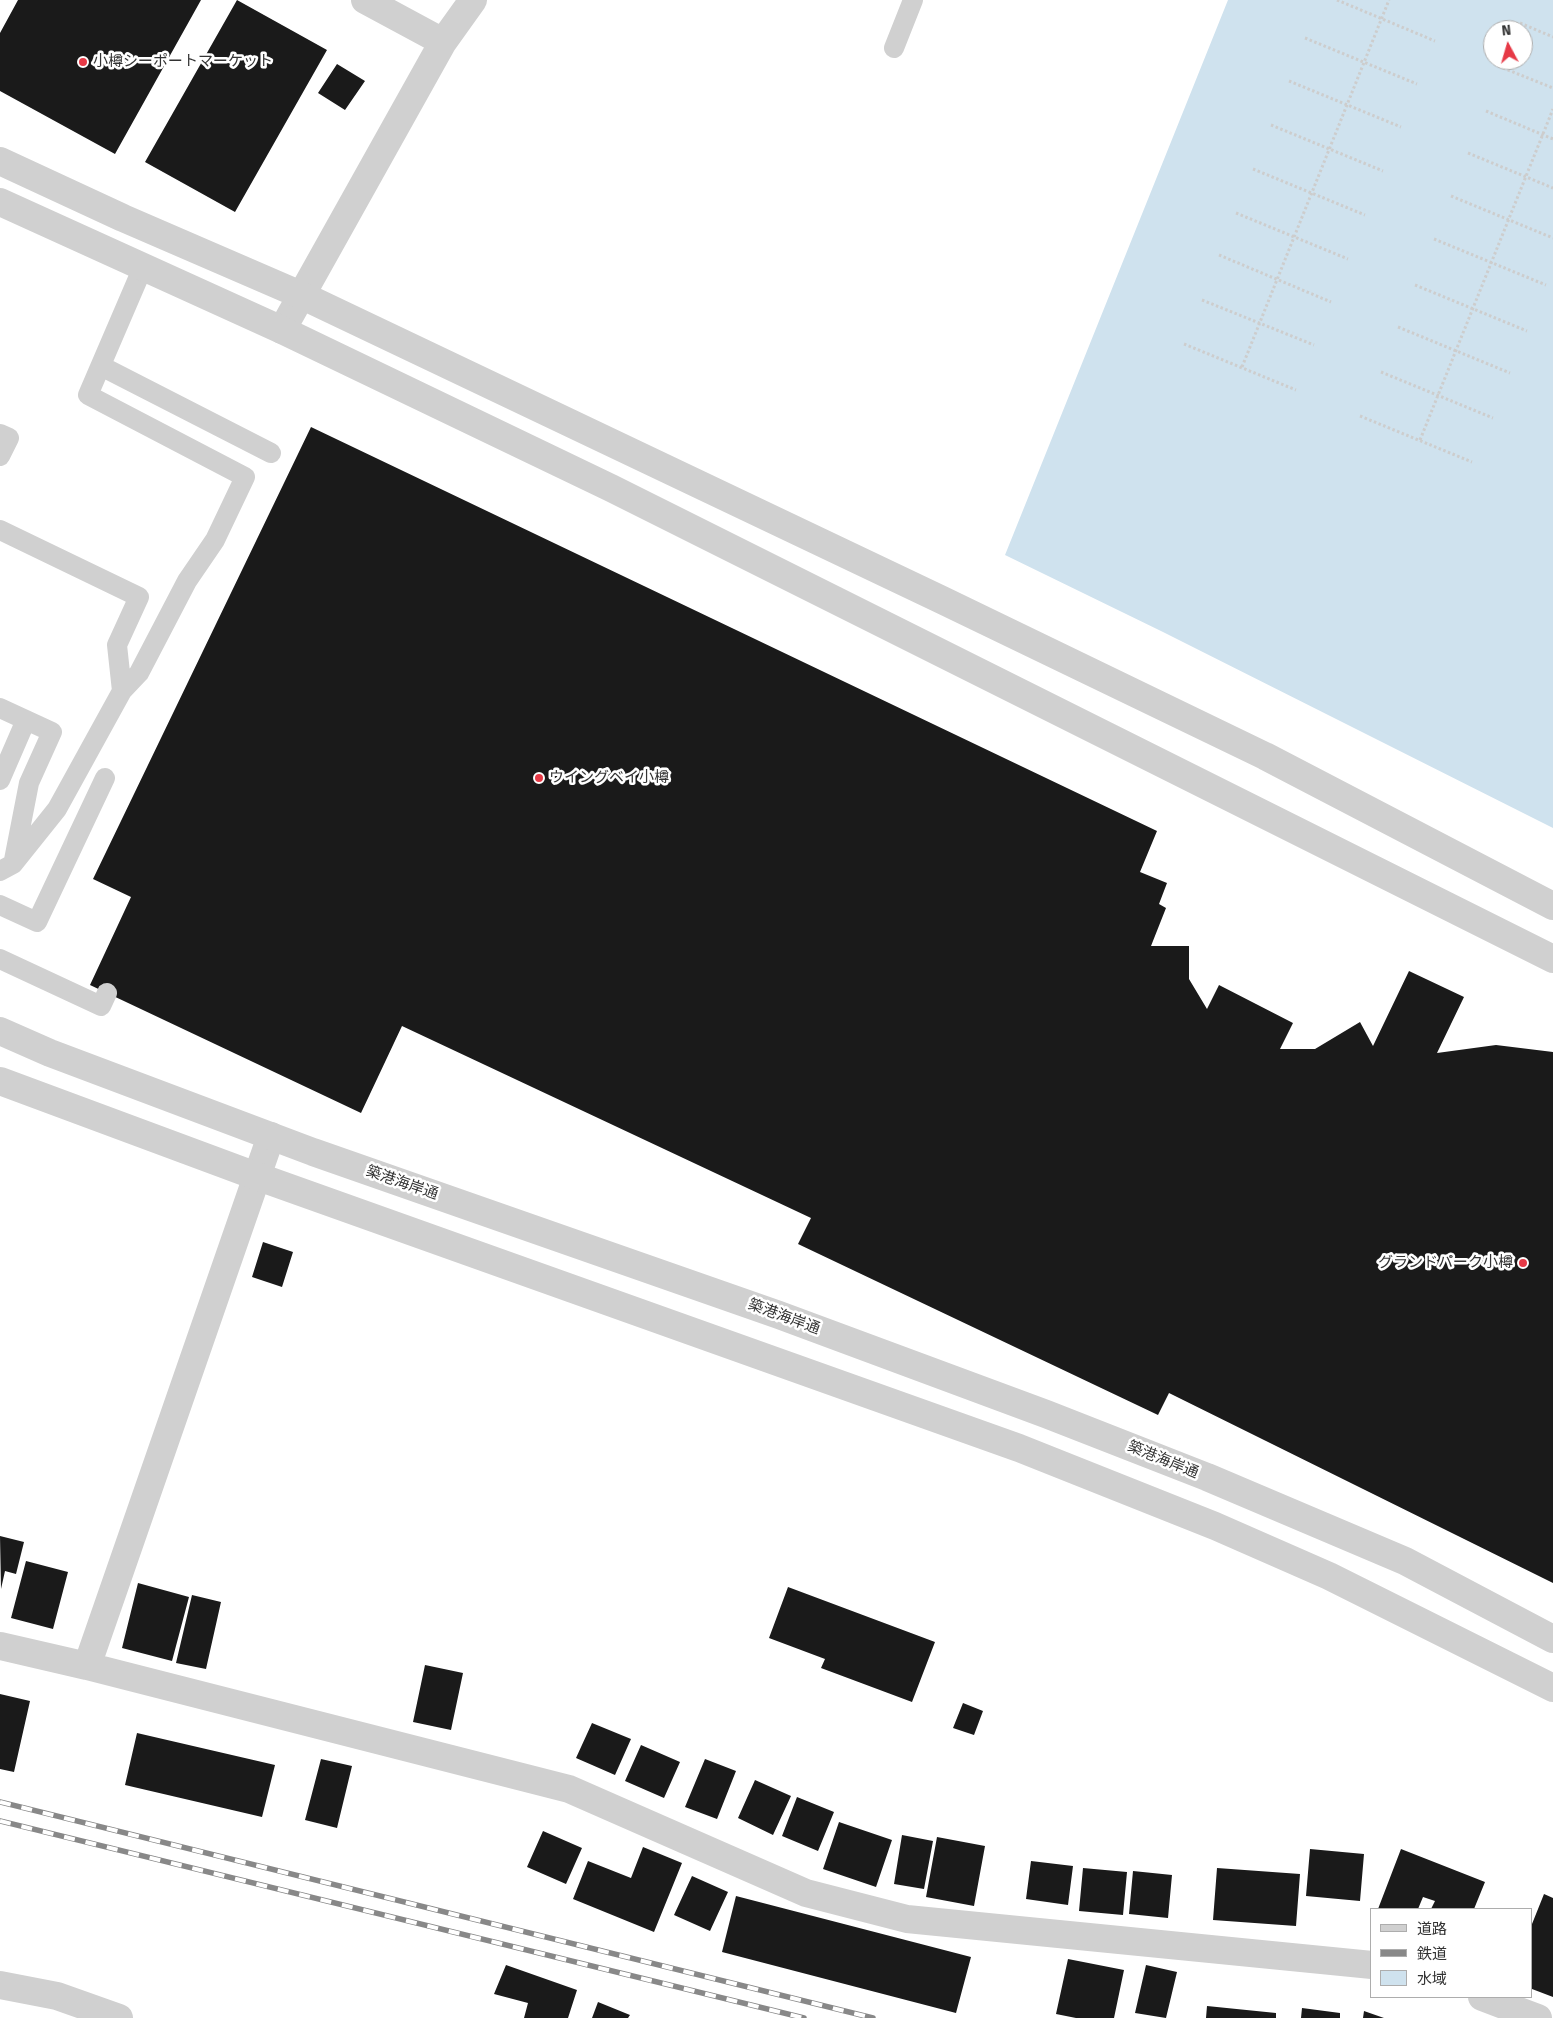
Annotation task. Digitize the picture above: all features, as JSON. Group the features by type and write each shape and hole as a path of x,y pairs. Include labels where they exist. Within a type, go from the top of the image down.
{"street":[{"path":"365,0 444,42"},
{"path":"282,330 444,42 473,0"},
{"path":"0,161 124,218 301,295 1264,756 1553,906"},
{"path":"0,202 282,330 638,501 1553,959"},
{"name":"築港海岸通","path":"0,1031 50,1053 270,1136 779,1315 1046,1414 1207,1478 1405,1561 1553,1639"},
{"path":"0,1081 256,1176 1019,1448 1215,1526 1329,1576 1553,1688"},
{"path":"87,1666 270,1136"},
{"path":"0,1646 87,1666 569,1789 806,1893 907,1919 1370,1965"},
{"path":"0,1985 57,1996 119,2018"},
{"path":"1485,1998 1538,2018"}],"lane":[{"path":"894,48 913,0"},
{"path":"7,868 57,809 122,691 138,673 187,581 215,540 245,477 88,395 143,267"},
{"path":"101,366 271,453"},
{"path":"0,434 8,438 0,456"},
{"path":"0,530 139,596 117,645 122,691"},
{"path":"0,708 52,732 29,783 7,868"},
{"path":"0,780 26,720"},
{"path":"0,905 37,922 105,778"},
{"path":"0,959 101,1006 107,993"}],"path":[{"path":"1337,0 1435,40"},
{"path":"1242,367 1389,0"},
{"path":"1533,29 1553,37"},
{"path":"1306,38 1417,84"},
{"path":"1508,70 1553,88"},
{"path":"1289,81 1401,127"},
{"path":"1420,440 1553,109"},
{"path":"1486,111 1553,138"},
{"path":"1271,125 1383,171"},
{"path":"1468,153 1553,188"},
{"path":"1253,169 1365,215"},
{"path":"1451,196 1553,238"},
{"path":"1236,213 1348,259"},
{"path":"1434,239 1546,286"},
{"path":"1219,255 1331,302"},
{"path":"1416,285 1527,331"},
{"path":"1202,300 1314,345"},
{"path":"1398,327 1510,373"},
{"path":"1184,344 1296,390"},
{"path":"1381,372 1493,418"},
{"path":"1360,416 1472,462"}],"water":[{"path":"1228,0 1553,0 1553,828 1163,632 1005,555"}],"building":[{"name":"小樽シーポートマーケット","path":"18,0 201,0 115,154 0,91 0,33"},
{"path":"237,0 327,50 235,212 145,162"},
{"path":"337,64 365,81 345,110 318,93"},
{"name":"ウイングベイ小樽","path":"311,427 1157,831 1140,872 1167,883 1159,904 1166,908 1151,946 1189,946 1189,979 1207,1009 1219,985 1293,1023 1280,1049 1315,1049 1360,1022 1373,1046 1409,971 1464,997 1437,1053 1496,1045 1553,1052 1553,1583 1169,1393 1158,1415 798,1244 811,1218 402,1026 361,1113 90,985 131,897 93,879"},
{"path":"263,1242 293,1252 282,1287 252,1277"},
{"path":"0,1536 24,1542 16,1574 5,1571 1,1589"},
{"path":"26,1561 68,1572 53,1629 11,1618"},
{"path":"138,1583 189,1597 172,1661 122,1648"},
{"path":"788,1587 935,1642 912,1702 821,1668 825,1659 769,1638"},
{"path":"192,1595 221,1602 206,1669 176,1663"},
{"path":"425,1665 463,1673 451,1730 413,1722"},
{"path":"0,1694 30,1701 14,1772 0,1769"},
{"path":"963,1703 983,1711 974,1735 953,1728"},
{"path":"592,1723 631,1739 615,1775 576,1758"},
{"path":"137,1733 275,1765 262,1817 125,1785"},
{"path":"641,1745 680,1762 664,1798 625,1781"},
{"path":"321,1759 352,1766 337,1828 305,1820"},
{"path":"705,1759 736,1771 717,1819 685,1807"},
{"path":"755,1780 791,1796 773,1835 738,1818"},
{"path":"797,1797 834,1812 818,1851 782,1836"},
{"path":"839,1822 892,1840 876,1887 823,1869"},
{"path":"543,1831 582,1848 566,1884 527,1867"},
{"path":"902,1835 933,1841 924,1889 894,1884"},
{"path":"937,1837 985,1846 974,1906 926,1897"},
{"path":"643,1847 682,1863 654,1932 573,1899 588,1861 631,1878"},
{"path":"1310,1849 1364,1854 1360,1901 1306,1896"},
{"path":"1401,1849 1485,1882 1474,1908 1432,1908 1435,1901 1423,1897 1418,1908 1378,1908"},
{"path":"1031,1861 1073,1866 1068,1905 1026,1899"},
{"path":"1083,1868 1127,1872 1123,1915 1079,1911"},
{"path":"1217,1868 1300,1874 1296,1926 1213,1920"},
{"path":"1133,1871 1172,1875 1168,1918 1129,1914"},
{"path":"692,1876 728,1892 710,1931 674,1915"},
{"path":"1544,1894 1553,1898 1553,1997 1533,1989 1533,1922"},
{"path":"736,1896 971,1957 956,2013 722,1952"},
{"path":"1068,1959 1124,1970 1114,2018 1076,2018 1056,2014"},
{"path":"506,1965 577,1990 568,2018 524,2018 528,2003 494,1994"},
{"path":"1146,1965 1177,1972 1166,2018 1135,2013"},
{"path":"598,2002 630,2015 628,2018 592,2018"},
{"path":"1207,2006 1276,2013 1276,2018 1206,2018"},
{"path":"1302,2008 1340,2013 1340,2018 1301,2018"},
{"path":"1364,2011 1384,2018 1363,2018"}],"railway":[{"path":"0,1802 873,2018"},
{"path":"0,1821 804,2018"}],"place":[{"name":"小樽シーポートマーケット","path":"83,62"},
{"name":"ウイングベイ小樽","path":"539,778"},
{"name":"グランドパーク小樽","path":"1523,1263"}]}
